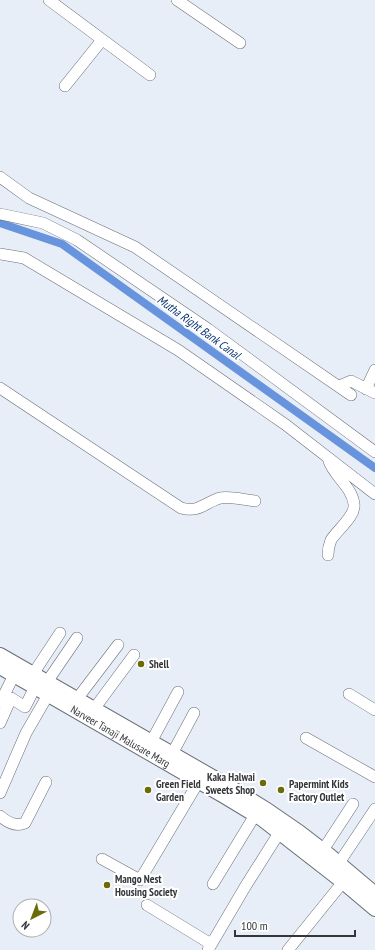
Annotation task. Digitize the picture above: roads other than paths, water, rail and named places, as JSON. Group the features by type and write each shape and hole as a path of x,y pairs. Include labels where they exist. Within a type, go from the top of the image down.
{"main road":[{"name":"Narveer Tanaji Malusare Marg","path":"0,655 41,683 199,781 267,810 323,850 375,894"},
{"name":"Narveer Tanaji Malusare Marg","path":"0,667 14,675 41,683 77,699 172,754 227,792 343,882 375,909"}],"street":[{"path":"49,0 150,75"},
{"path":"177,0 240,43"},
{"path":"65,86 102,40"},
{"path":"0,177 29,198 135,247 351,394"},
{"path":"0,214 43,223 76,240 208,329 375,452"},
{"path":"0,254 24,258 178,350 286,425 375,494"},
{"path":"339,386 350,381 372,390 375,370"},
{"path":"0,388 181,508 189,510 197,509 220,498 255,501"},
{"path":"328,457 331,467 354,502 354,508 349,517 332,538 328,547 328,555"},
{"path":"0,793 26,733 41,683 60,634"},
{"path":"0,723 12,698 25,707 41,683 78,638"},
{"path":"77,699 118,645"},
{"path":"94,709 134,655"},
{"path":"0,703 14,675"},
{"path":"151,742 178,692"},
{"path":"349,694 375,710"},
{"path":"172,754 194,713"},
{"path":"306,738 375,778"},
{"path":"102,859 140,880 199,781"},
{"path":"0,816 13,824 20,825 25,823 46,782"},
{"path":"323,850 353,804"},
{"path":"339,863 375,809"},
{"path":"213,884 255,815"},
{"path":"147,905 209,947 279,833"},
{"path":"288,950 343,882"}],"waterway":[{"name":"Mutha Right Bank Canal","path":"0,223 62,244 375,468"}],"place":[{"name":"Shell","path":"141,664"},
{"name":"Kaka Halwai Sweets Shop","path":"263,783"},
{"name":"Green Field Garden","path":"148,790"},
{"name":"Papermint Kids Factory Outlet","path":"281,790"},
{"name":"Mango Nest Housing Society","path":"107,885"}]}
